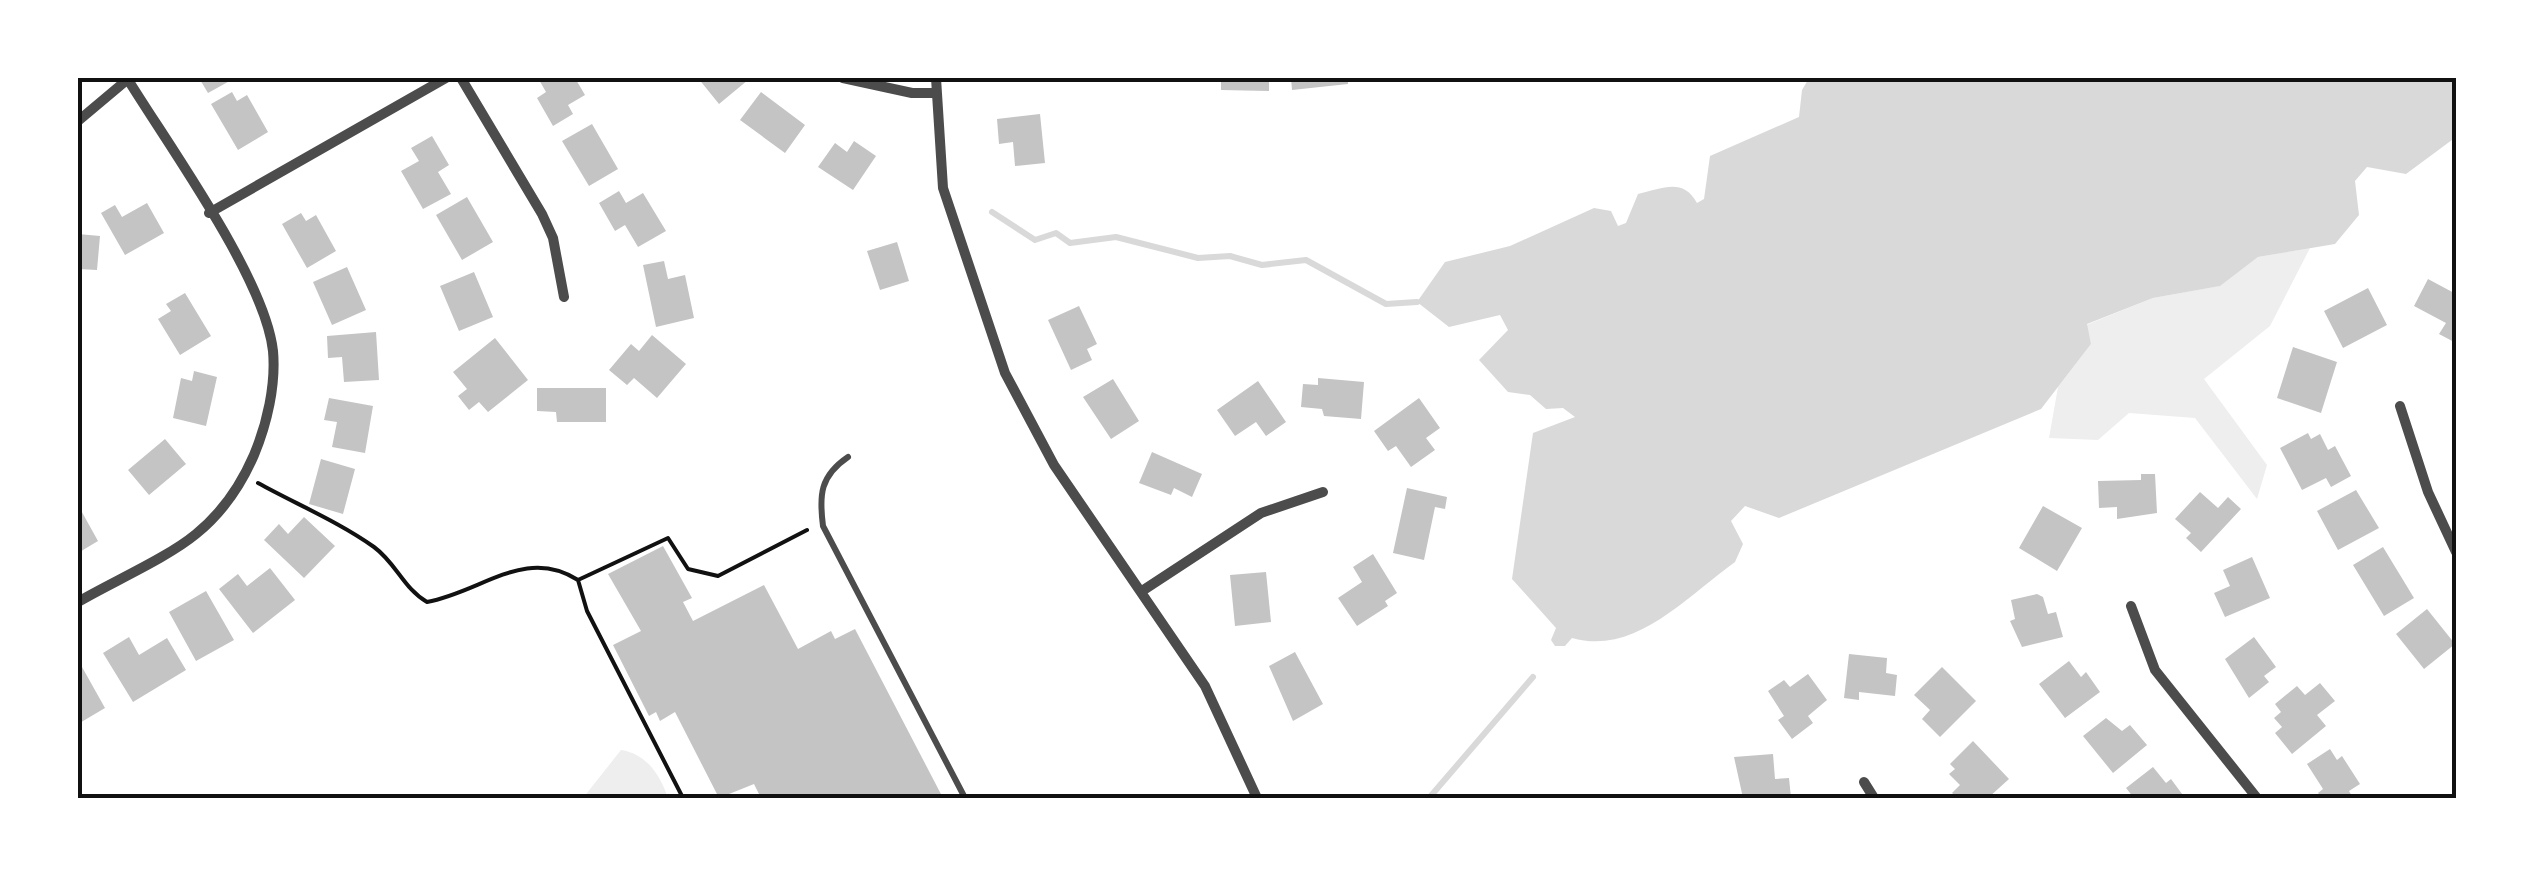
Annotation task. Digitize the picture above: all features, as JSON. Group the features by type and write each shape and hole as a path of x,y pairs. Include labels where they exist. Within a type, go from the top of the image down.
{"street":[{"path":"78,121 128,78 256,294 273,353 271,396 261,437 245,476 222,510 194,536 78,602"},
{"path":"209,213 446,78"},
{"path":"461,78 542,214 553,238 564,297"},
{"path":"843,78 912,93 935,93"},
{"path":"936,78 943,188 1005,373 1054,465 1142,591 1218,710 1258,798"},
{"path":"2400,406 2428,492 2456,552"},
{"path":"1142,591 1261,513 1324,492"},
{"path":"2131,606 2156,670 2257,798"},
{"path":"1864,782 1874,798"}],"lane":[{"path":"848,457 824,479 820,504 824,526 965,798"}],"path":[{"path":"245,476 372,546 393,563 412,593 428,602 524,566 561,569 578,580 587,611 683,798"},
{"path":"578,580 668,538 688,568 718,576 806,530"}],"shaded area":[{"path":"1809,78 2456,78 2456,137 2406,174 2367,167 2355,181 2359,215 2335,244 2258,257 2220,286 2153,298 2087,324 2091,344 2041,409 1779,518 1745,506 1731,521 1743,544 1735,562 1679,606 1617,639 1572,638 1565,646 1555,646 1551,640 1556,628 1512,579 1533,433 1575,417 1563,408 1546,409 1530,395 1508,392 1479,360 1508,330 1500,315 1449,327 1417,302 1445,262 1510,246 1594,208 1611,211 1618,226 1626,223 1638,194 1672,187 1686,190 1697,203 1704,199 1710,156 1799,117 1802,90"},
{"path":"2310,248 2270,326 2204,379 2267,465 2257,499 2195,418 2129,413 2098,440 2049,438 2058,387 2091,344 2086,325 2153,298 2219,286 2258,257"},
{"path":"621,750 638,756 651,767 668,798 583,798"}],"building":[{"path":"199,78 235,78 208,93"},
{"path":"538,78 575,78 585,95 568,105 573,114 553,126 537,98 546,92"},
{"path":"698,78 746,78 748,80 719,104"},
{"path":"1221,78 1269,78 1269,91 1221,90"},
{"path":"1291,78 1348,78 1348,84 1292,90"},
{"path":"232,92 237,101 247,95 268,132 238,150 211,104"},
{"path":"761,92 805,125 785,153 740,120"},
{"path":"1040,114 1045,163 1015,166 1013,142 999,144 997,119"},
{"path":"592,124 618,169 589,186 562,141"},
{"path":"432,136 449,165 438,172 451,194 423,209 401,171 419,161 411,148"},
{"path":"854,141 876,156 853,190 818,167 835,143 847,152"},
{"path":"619,191 626,203 643,193 666,231 638,247 625,225 615,231 599,203"},
{"path":"467,197 493,242 462,260 436,215"},
{"path":"147,203 164,233 125,255 101,213 115,205 122,217"},
{"path":"301,213 306,221 316,215 336,251 307,268 282,224"},
{"path":"78,234 100,236 97,270 78,269"},
{"path":"897,242 909,281 880,290 867,251"},
{"path":"664,261 668,279 685,275 694,318 656,327 643,265"},
{"path":"347,267 366,310 332,325 313,282"},
{"path":"474,272 493,317 459,331 440,286"},
{"path":"2428,279 2456,294 2456,343 2439,334 2446,323 2414,306"},
{"path":"2368,288 2387,325 2343,348 2324,311"},
{"path":"185,293 211,336 180,355 158,319 171,311 166,304"},
{"path":"1079,306 1097,344 1087,349 1092,360 1071,370 1048,320"},
{"path":"376,332 379,380 344,382 342,357 328,358 327,336"},
{"path":"652,335 686,364 657,398 634,378 627,385 609,370 631,344 639,351"},
{"path":"495,338 528,380 488,412 479,402 469,410 458,396 467,389 453,372"},
{"path":"2293,347 2337,362 2321,413 2277,398"},
{"path":"194,371 217,377 206,426 173,418 181,378 192,381"},
{"path":"1318,378 1364,382 1361,419 1324,416 1322,409 1301,407 1303,384 1318,385"},
{"path":"1113,379 1139,421 1111,439 1083,397"},
{"path":"1258,381 1286,422 1266,436 1256,422 1235,436 1217,410"},
{"path":"537,388 606,388 606,422 557,422 556,412 537,411"},
{"path":"329,398 373,406 365,453 332,447 337,422 324,420"},
{"path":"1419,398 1440,428 1426,438 1435,450 1411,467 1396,446 1388,451 1374,431"},
{"path":"2308,433 2311,439 2320,434 2328,450 2335,446 2351,476 2331,487 2326,478 2302,490 2280,448"},
{"path":"165,439 186,464 149,495 128,470"},
{"path":"1152,452 1202,474 1192,497 1174,488 1171,495 1139,483"},
{"path":"321,459 355,469 343,514 309,504"},
{"path":"2141,474 2155,474 2157,513 2117,519 2117,507 2099,508 2098,481 2141,480"},
{"path":"1407,488 1447,497 1445,509 1435,507 1424,560 1393,553"},
{"path":"2356,490 2379,528 2338,550 2317,511"},
{"path":"2200,492 2218,508 2228,497 2241,509 2201,552 2186,538 2191,533 2175,519"},
{"path":"78,505 98,541 78,553"},
{"path":"2043,506 2082,528 2057,571 2019,548"},
{"path":"304,517 335,546 304,578 264,540 279,524 288,534"},
{"path":"663,546 692,598 683,602 693,621 764,585 798,649 831,631 835,639 855,629 943,798 751,798 759,794 754,784 719,798 675,712 660,721 656,712 649,716 613,645 641,631 608,574"},
{"path":"2383,547 2414,598 2384,616 2353,565"},
{"path":"1373,554 1397,593 1385,601 1388,606 1357,626 1338,598 1362,582 1353,567"},
{"path":"2252,557 2270,598 2225,617 2214,593 2230,586 2223,570"},
{"path":"270,568 295,600 253,633 219,589 238,574 247,586"},
{"path":"1266,572 1271,622 1235,626 1230,575"},
{"path":"206,591 234,640 196,661 169,612"},
{"path":"2037,594 2043,597 2048,614 2056,612 2063,637 2022,647 2010,621 2015,619 2011,600"},
{"path":"2427,609 2455,644 2424,669 2396,634"},
{"path":"129,637 139,655 167,638 186,670 133,702 103,653"},
{"path":"2254,637 2276,667 2264,676 2269,682 2249,698 2225,659"},
{"path":"1295,652 1323,704 1293,721 1269,666"},
{"path":"1849,654 1887,658 1886,673 1897,675 1895,696 1859,692 1859,700 1844,698"},
{"path":"2069,661 2081,677 2086,672 2100,692 2065,718 2039,684"},
{"path":"82,667 105,708 78,724 78,670"},
{"path":"1942,667 1976,701 1940,737 1922,719 1930,710 1914,695"},
{"path":"1808,674 1827,700 1808,716 1813,723 1792,739 1778,720 1784,716 1768,691 1784,680 1790,687"},
{"path":"2320,683 2335,701 2317,715 2326,726 2292,754 2275,733 2282,727 2274,718 2281,712 2275,704 2297,686 2305,695"},
{"path":"2106,718 2122,731 2130,725 2147,745 2113,773 2083,736"},
{"path":"1973,741 2009,779 1988,798 1958,798 1952,793 1960,785 1949,774 1955,769 1950,764"},
{"path":"2330,749 2337,760 2342,756 2360,784 2349,791 2353,798 2322,798 2318,793 2323,789 2307,764"},
{"path":"1773,754 1775,779 1789,778 1791,798 1743,798 1734,757"},
{"path":"2153,767 2166,783 2171,779 2185,798 2134,798 2126,788"}],"waterway":[{"path":"992,212 1035,240 1056,233 1070,243 1116,237 1198,258 1230,256 1262,265 1306,260 1386,304 1417,302"},
{"path":"1429,798 1533,677"}]}
